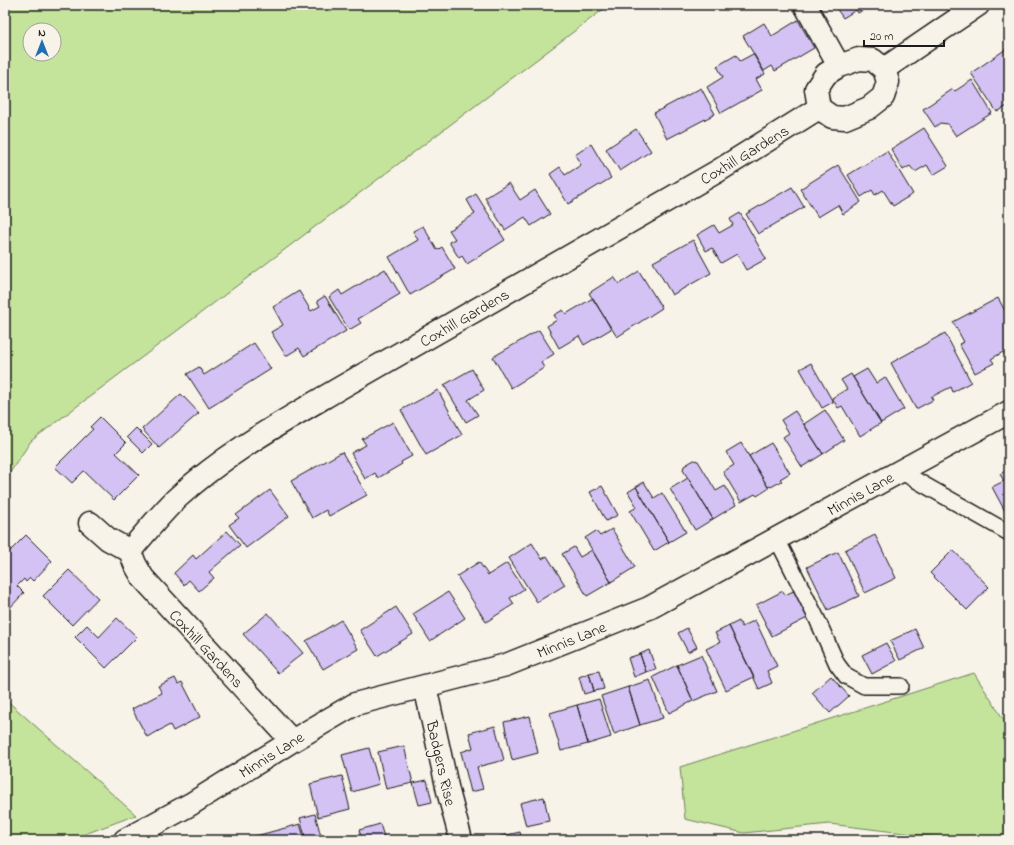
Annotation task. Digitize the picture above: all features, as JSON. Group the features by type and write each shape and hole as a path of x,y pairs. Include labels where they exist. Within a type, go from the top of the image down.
{"street":[{"path":"805,5 839,66"},
{"path":"884,69 978,5"},
{"path":"859,59 873,60 884,69 888,82 883,97 869,108 845,118 832,117 819,108 816,89 826,74 839,66 859,59"},
{"name":"Coxhill Gardens","path":"292,740 143,578 130,551 176,499 206,473 238,451 334,392 718,171 819,108"},
{"name":"Minnis Lane","path":"124,840 191,804 292,740 355,704 506,666 649,608 1009,412"},
{"path":"90,522 108,539 130,551"},
{"name":"Badgers Rise","path":"425,686 448,791 462,840"}],"lane":[{"path":"900,472 1009,533"},
{"path":"777,538 817,619 837,664 846,676 864,686 901,686"}],"green space":[{"path":"5,5 609,5 31,441 5,480"},
{"path":"974,673 1009,728 1009,840 962,840 829,824 744,833 685,819 680,767"},
{"path":"5,699 136,815 69,840 5,840"}],"building":[{"path":"834,5 871,5 858,13 856,10 843,18"},
{"path":"798,20 814,48 775,71 772,66 764,71 743,36 764,23 772,36"},
{"path":"1009,47 1009,105 997,112 971,73"},
{"path":"753,54 765,74 756,79 762,90 721,113 707,87 723,77 717,66 736,55 740,61"},
{"path":"972,80 992,113 956,136 948,124 940,123 935,127 923,109 953,89 955,91"},
{"path":"701,88 715,114 667,139 654,113"},
{"path":"924,128 948,166 933,175 927,165 915,172 910,166 903,170 891,149"},
{"path":"636,129 651,151 620,171 606,149"},
{"path":"591,144 611,178 568,204 550,174 560,167 565,175 581,165 575,155"},
{"path":"887,151 913,194 893,206 883,190 875,195 872,190 861,197 848,175"},
{"path":"838,165 861,202 843,214 838,205 818,217 800,189"},
{"path":"509,183 520,200 535,190 550,214 531,226 525,217 505,230 485,198"},
{"path":"792,187 804,207 758,234 746,214"},
{"path":"476,194 505,240 467,264 462,256 459,258 449,242 455,239 449,230 475,214 467,200"},
{"path":"740,213 766,259 746,270 737,254 721,263 712,248 706,251 697,235 714,225 719,233 733,225 730,219"},
{"path":"423,226 437,250 442,247 455,269 410,295 389,257 418,240 413,231"},
{"path":"693,240 711,273 672,295 653,262"},
{"path":"385,269 400,294 358,319 361,323 349,330 329,297 339,290 342,295"},
{"path":"639,271 662,308 617,337 589,293 614,277 619,284"},
{"path":"299,291 311,311 320,306 317,301 325,296 346,331 304,356 299,348 286,356 271,332 283,325 273,307"},
{"path":"593,298 611,329 584,345 579,336 559,348 547,326 557,320 554,315 563,310 566,314"},
{"path":"998,298 1009,318 1009,355 1006,357 1003,352 991,359 994,363 975,373 959,344 964,342 953,322"},
{"path":"539,330 554,354 541,362 544,368 511,388 493,357"},
{"path":"945,333 971,382 953,392 951,387 931,397 933,400 916,409 891,363"},
{"path":"254,343 271,369 209,408 187,374 199,367 204,375"},
{"path":"811,363 833,402 822,408 800,369"},
{"path":"472,369 484,390 468,400 478,415 466,422 444,385"},
{"path":"867,369 876,383 885,377 904,409 881,423 853,377"},
{"path":"851,374 881,423 860,436 842,406 838,408 832,398 847,389 841,380"},
{"path":"438,390 462,435 426,455 401,410"},
{"path":"181,394 199,413 159,448 142,429"},
{"path":"825,410 844,440 823,454 804,424"},
{"path":"795,411 823,454 802,467 783,437 789,433 781,420"},
{"path":"100,417 126,443 116,453 139,475 114,500 84,471 72,483 55,467 93,429 90,427"},
{"path":"393,422 412,456 401,462 402,464 378,478 375,473 365,479 351,453 366,445 362,439"},
{"path":"136,428 152,444 143,453 127,437"},
{"path":"741,443 768,489 757,496 755,494 741,502 723,472 734,465 726,452"},
{"path":"771,443 790,473 780,479 782,481 768,487 749,456"},
{"path":"342,452 367,495 329,516 326,510 312,518 291,481"},
{"path":"694,460 698,461 716,491 725,486 736,505 713,519 683,470 684,466"},
{"path":"1009,469 1009,513 1007,515 992,487 1004,481 1000,474"},
{"path":"688,478 713,519 695,530 670,489"},
{"path":"644,482 654,498 662,493 686,532 669,542 636,487"},
{"path":"602,486 618,515 606,521 590,492"},
{"path":"636,487 669,542 654,551 630,511 637,507 628,492"},
{"path":"270,490 289,516 246,548 229,525 239,518 236,515"},
{"path":"612,529 635,567 611,582 585,538 596,531 600,536"},
{"path":"227,531 240,545 209,572 214,578 199,591 189,580 184,585 174,573 193,555 196,559"},
{"path":"26,535 52,561 33,581 30,578 26,582 24,579 17,586 24,593 5,613 5,556"},
{"path":"875,535 896,578 865,593 845,550"},
{"path":"532,543 542,559 547,556 565,585 537,602 509,558"},
{"path":"574,547 580,557 592,550 611,582 587,596 562,554"},
{"path":"953,550 989,587 967,610 930,573"},
{"path":"838,552 859,596 828,610 807,567"},
{"path":"479,562 488,575 507,563 524,589 510,598 514,604 486,622 457,576"},
{"path":"69,570 98,598 72,625 43,596"},
{"path":"800,588 813,615 772,636 756,605 783,591 785,595"},
{"path":"448,592 465,618 430,641 413,614"},
{"path":"396,607 413,634 377,656 360,630"},
{"path":"268,613 303,653 278,673 243,634"},
{"path":"117,618 137,637 106,668 75,637 87,625 99,637"},
{"path":"341,620 358,649 323,669 306,641"},
{"path":"755,620 777,666 767,671 772,683 759,689 729,626 739,621 742,627"},
{"path":"729,626 754,677 726,690 706,649 720,642 715,633"},
{"path":"687,628 697,647 688,652 678,633"},
{"path":"915,629 924,648 900,660 890,641"},
{"path":"886,643 896,661 872,674 862,655"},
{"path":"649,650 656,669 646,672 640,654"},
{"path":"640,654 646,672 634,677 628,658"},
{"path":"701,655 717,691 693,701 677,665"},
{"path":"677,665 693,701 669,713 653,677"},
{"path":"599,671 604,689 594,691 589,673"},
{"path":"589,673 594,691 584,694 579,677"},
{"path":"831,676 849,696 830,713 812,693"},
{"path":"175,678 178,684 182,682 200,717 173,731 170,725 147,737 132,709 162,693 158,686"},
{"path":"650,680 663,718 640,725 628,687"},
{"path":"628,687 640,725 614,734 601,696"},
{"path":"599,699 611,737 588,744 577,705"},
{"path":"577,705 588,744 561,751 550,713"},
{"path":"530,716 538,753 512,760 504,722"},
{"path":"495,726 504,760 477,767 483,789 471,792 461,752 473,748 469,733"},
{"path":"404,746 413,783 386,789 378,752"},
{"path":"369,748 379,784 352,792 342,755"},
{"path":"342,776 350,809 318,817 310,784"},
{"path":"427,780 432,802 419,805 413,783"},
{"path":"544,797 549,821 526,826 520,803"},
{"path":"315,814 322,840 306,840 300,818"},
{"path":"300,824 305,840 253,840 252,837"},
{"path":"380,824 385,840 362,840 359,830"},
{"path":"520,832 522,840 499,840 498,837"}]}
